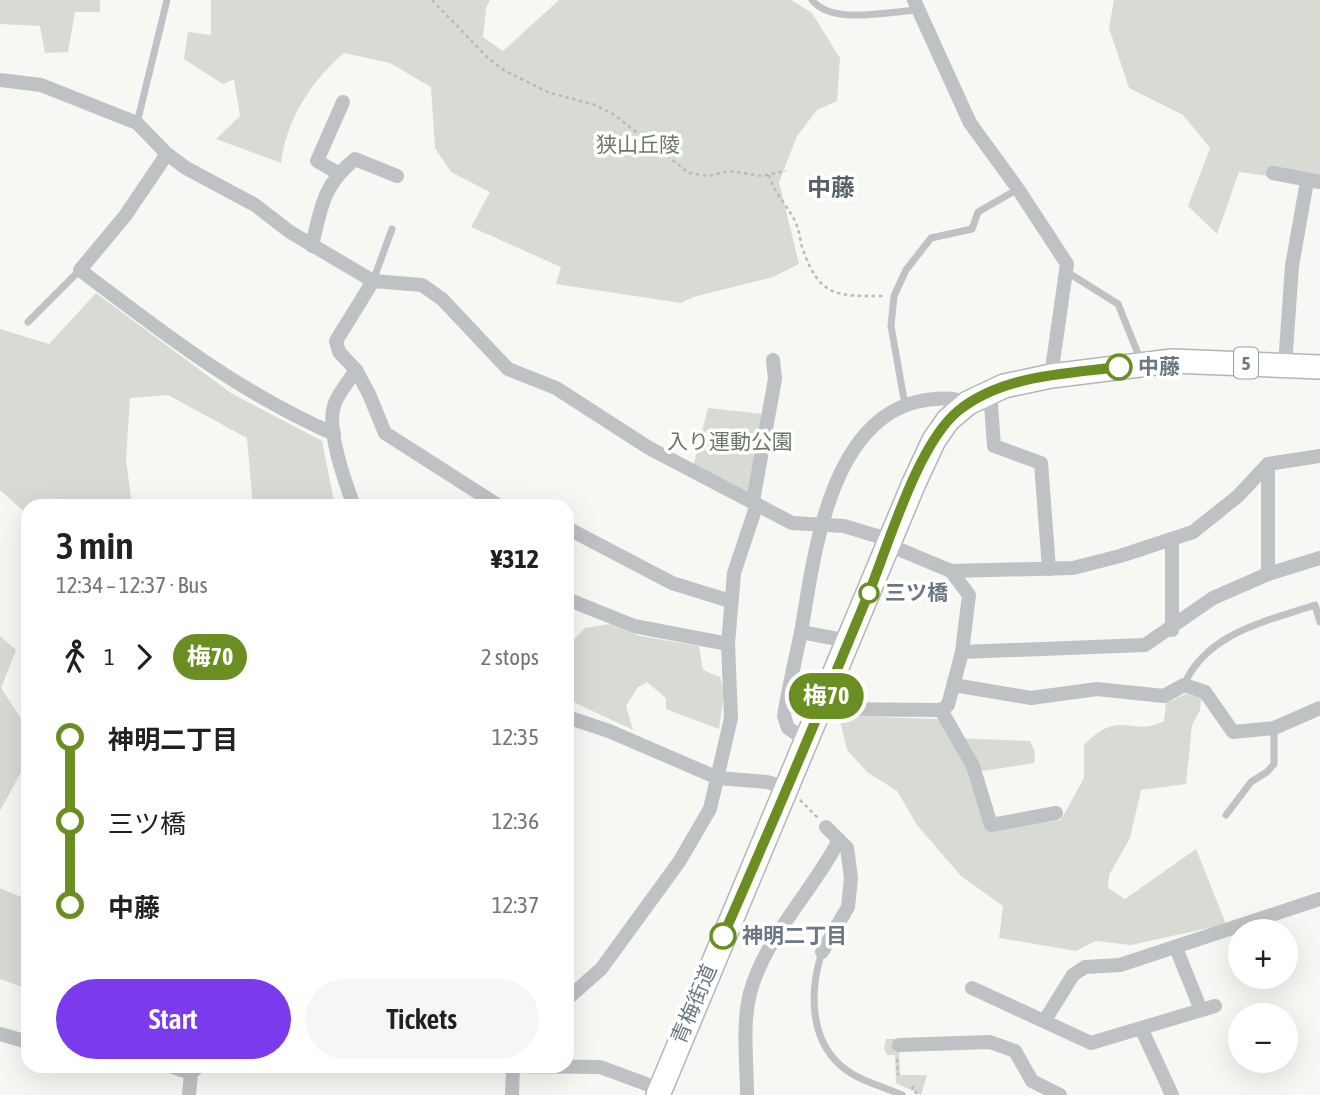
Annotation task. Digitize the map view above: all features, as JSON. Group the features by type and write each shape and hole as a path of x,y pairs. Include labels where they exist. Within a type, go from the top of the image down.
{"main road":[{"name":"青梅街道","path":"659,1093 693,1004 788,788 890,540 934,440 948,420 968,403 990,391 1051,376 1180,361 1320,366"}],"street":[{"path":"915,5 970,124 1018,189 1067,264 1051,376"},
{"path":"0,80 41,85 137,123 167,154 255,205 312,246 373,281 422,285 442,299 508,369 556,388 649,448 792,523 820,523 890,540 897,548 951,571 1073,568 1172,540 1193,532 1238,496 1268,464 1320,456"},
{"path":"338,173 317,161 343,102"},
{"path":"167,154 125,216 80,270 198,358 281,411 334,434"},
{"path":"312,246 324,194 338,173 355,159 397,176"},
{"path":"1273,173 1314,182 1292,266 1285,365"},
{"path":"373,281 336,341 339,352 356,370 385,433 488,499"},
{"path":"352,499 334,434 335,403 356,370"},
{"path":"574,993 601,969 679,862 710,809 731,718 728,644 730,601 744,536 755,502 776,370"},
{"path":"990,391 994,446 1041,463 1049,569"},
{"path":"807,741 788,728 784,716 820,523 851,456 870,428 885,414 905,405 947,398 968,403"},
{"path":"1268,464 1268,575"},
{"path":"574,532 672,583 730,601"},
{"path":"1172,540 1172,630"},
{"path":"962,652 1145,645 1172,630 1213,598 1268,575 1320,558"},
{"path":"821,709 941,710 948,705 962,652 969,594 951,571"},
{"path":"574,601 634,626 728,644"},
{"path":"801,632 848,641"},
{"path":"954,685 1031,698 1097,689 1164,696 1184,685 1205,692 1233,732 1273,728 1320,708"},
{"path":"941,710 973,766 991,825 1056,813"},
{"path":"574,719 609,731 719,778 767,782 788,788"},
{"path":"822,952 848,907 851,878 847,848 826,827"},
{"path":"747,1095 747,1013 754,981 764,959 829,861 839,840"},
{"path":"1045,1020 1073,975 1085,967 1121,965 1320,899"},
{"path":"972,988 1091,1043 1208,1008 1176,948"},
{"path":"1141,1028 1172,1095"},
{"path":"0,1034 21,1040"},
{"path":"898,1051 990,1042 1015,1051 1032,1081 1060,1095"},
{"path":"574,1067 600,1067 659,1093"},
{"path":"189,1095 194,1073"},
{"path":"510,1073 512,1095"}],"lane":[{"path":"137,123 167,0"},
{"path":"812,0 820,11 835,15 915,5"},
{"path":"905,405 891,326 894,296 912,260 931,238 972,229 978,212 1018,189"},
{"path":"373,281 392,229"},
{"path":"28,321 80,270"},
{"path":"1066,271 1118,304 1142,364"},
{"path":"1184,685 1188,676 1215,647 1236,631 1315,605 1320,622"},
{"path":"1226,815 1251,782 1268,772 1274,764 1273,728"},
{"path":"822,952 814,997 814,1011 822,1041 839,1064 857,1076 902,1095"}],"path":[{"path":"432,0 488,58 505,71 550,93 595,105 613,114 690,173 708,176 729,171 769,175 786,171"},
{"path":"769,175 772,186 795,222 812,275 823,287 857,295 894,296"},
{"path":"788,788 826,827"},
{"path":"898,1051 898,1075"},
{"path":"913,1086 912,1090 920,1095"}],"green space":[{"path":"0,0 100,0 100,12 75,12 68,52 45,53 40,26 0,24"},
{"name":"狭山丘陵","path":"211,0 490,0 486,8 483,37 503,51 559,0 791,0 812,13 840,58 837,101 817,110 797,136 779,182 799,264 773,277 693,297 681,303 556,284 561,267 471,227 490,192 451,172 435,148 431,87 390,63 344,53 321,76 302,102 288,131 281,163 216,139 240,116 234,79 223,84 184,59 188,32 211,35"},
{"path":"1114,0 1320,0 1320,183 1239,172 1217,234 1188,206 1210,148 1183,115 1129,88 1109,28"},
{"path":"96,293 231,393 322,441 334,499 252,499 247,438 168,395 130,398 126,459 131,499 21,499 21,509 0,490 0,329 49,344"},
{"name":"入り運動公園","path":"708,408 765,414 752,492 746,494 693,467"},
{"path":"609,624 640,636 699,646 703,670 720,677 724,694 719,729 666,709 666,698 647,682 638,687 626,706 633,730 574,702 574,640 585,628"},
{"path":"0,636 16,650 1,688 21,718 21,772 0,811"},
{"path":"1186,694 1201,698 1200,710 1192,725 1186,784 1141,790 1130,838 1109,875 1108,888 1125,899 1196,849 1226,924 1131,945 1095,941 1076,951 999,938 1003,906 961,876 917,825 897,791 867,772 847,750 839,716 940,719 951,738 1030,741 1035,752 1034,763 969,773 989,830 1061,820 1084,778 1084,745 1096,734 1117,725 1143,727 1164,721 1166,703"},
{"path":"0,888 21,897 21,986 0,979"},
{"path":"886,1039 899,1039 900,1075 927,1075 921,1095 896,1083 895,1055 887,1055 884,1048"}],"bus line":[{"name":"梅70","path":"723,936 788,788 924,458 940,430 968,403 1004,386 1026,380 1119,367"}],"place":[{"name":"中藤","path":"1119,367"},
{"name":"三ツ橋","path":"869,593"},
{"name":"神明二丁目","path":"723,936"}],"district":[{"name":"中藤","path":"831,188"}]}
